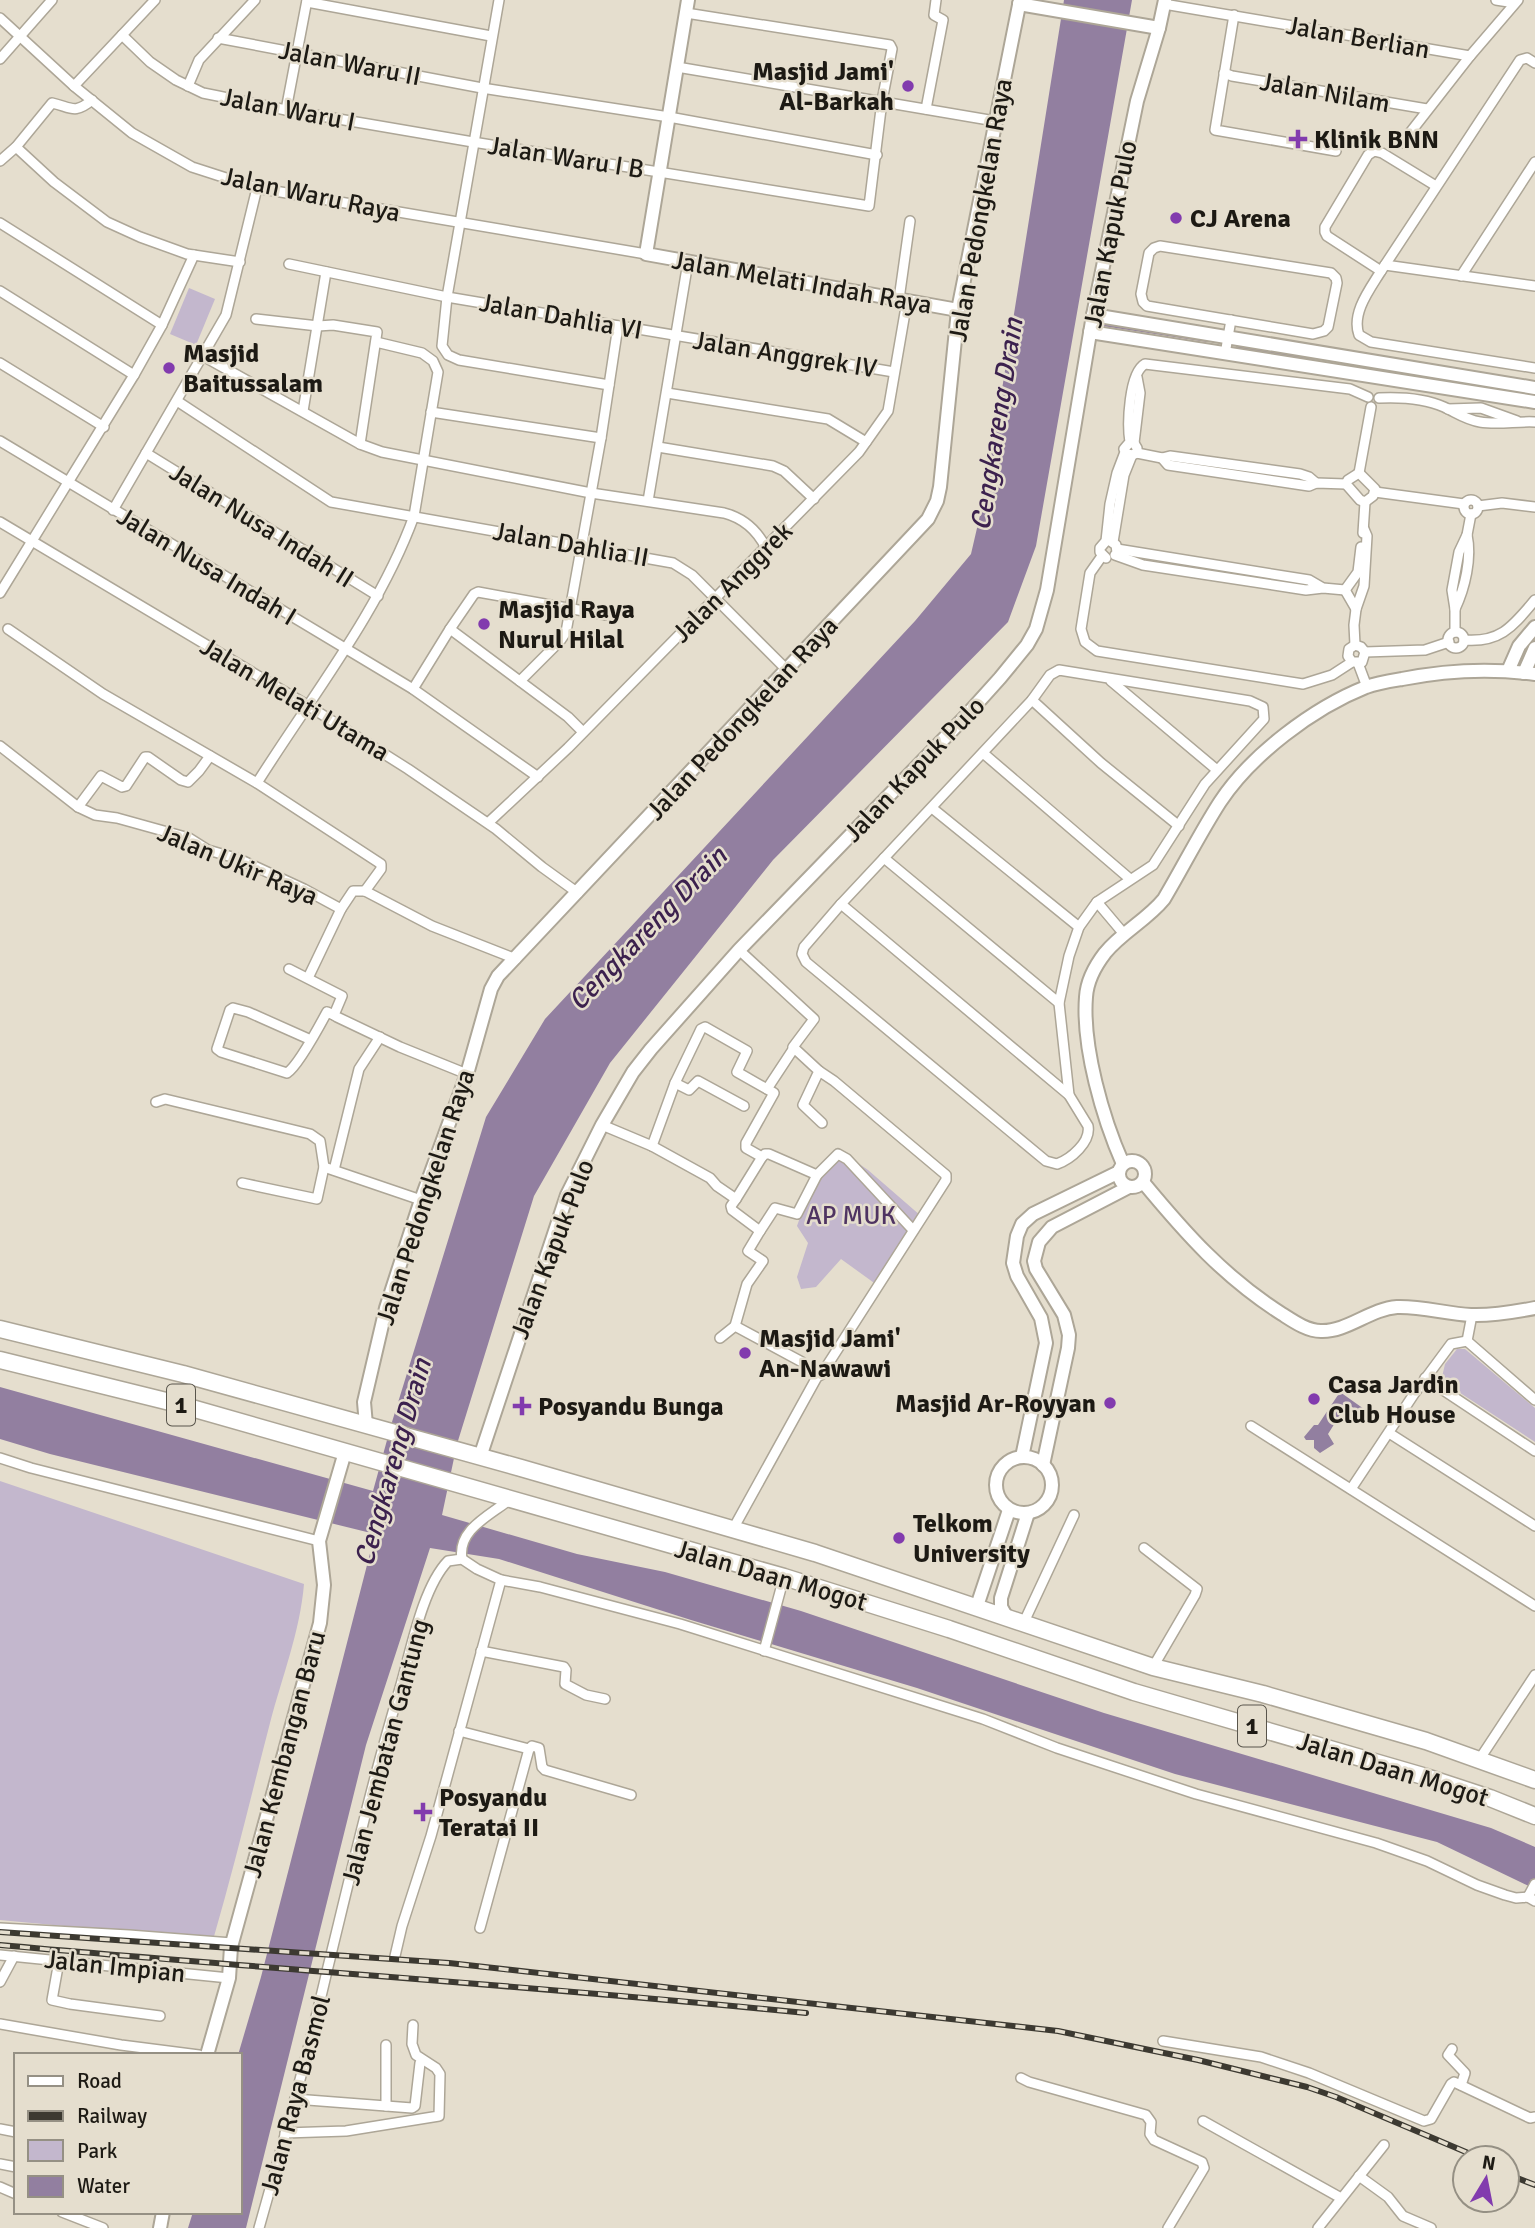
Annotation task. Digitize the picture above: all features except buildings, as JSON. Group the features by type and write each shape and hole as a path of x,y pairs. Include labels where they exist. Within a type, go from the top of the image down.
{"highway":[{"name":"Jalan Daan Mogot","path":"0,1329 183,1374 816,1553 1154,1667 1353,1719 1440,1745 1535,1780"},
{"name":"Jalan Daan Mogot","path":"0,1360 174,1403 784,1577 1134,1692 1423,1776 1535,1816"},
{"path":"969,1636 977,1606"},
{"path":"1134,1692 1142,1683 1144,1674 1154,1667 1158,1678 1155,1687 1157,1699"}],"main road":[{"name":"Jalan Kapuk Pulo","path":"480,1457 560,1214 602,1125 633,1072 739,950 964,718 1027,645 1036,629 1047,590 1093,315 1137,100 1164,2"},
{"path":"1023,3 1155,28"},
{"name":"Jalan Pedongkelan Raya","path":"361,1424 386,1308 421,1200 467,1074 491,989 498,976 928,519 933,510 940,487 958,310 995,121 1023,3"},
{"path":"646,254 687,7"},
{"name":"Jalan Melati Indah Raya","path":"646,254 958,310"},
{"path":"1093,315 1535,388"},
{"path":"1090,332 1535,402"},
{"path":"1508,671 1519,646 1535,627"},
{"path":"1129,1187 1121,1181 1124,1166 1110,1135 1089,1046 1086,995 1092,973 1105,953 1124,934 1140,924 1164,899 1220,801 1262,753 1306,721 1367,687 1440,672 1508,671 1529,674 1535,648"},
{"path":"1022,1457 1044,1358 1045,1330 1013,1263 1017,1236 1022,1224 1033,1214 1124,1166 1140,1162 1145,1169 1143,1182 1052,1227 1039,1242 1035,1255 1036,1269 1058,1303 1069,1335 1043,1465"},
{"path":"1143,1182 1209,1258 1262,1301 1307,1328 1320,1332 1330,1330 1378,1311 1396,1307 1472,1315 1535,1308"},
{"name":"Jalan Kembangan Baru","path":"208,2053 229,1978 232,1943 320,1623 324,1585 321,1535 339,1473 353,1455"},
{"path":"1022,1457 1037,1460 1051,1480 1049,1498 1036,1511 1027,1513 1009,1510 998,1496 996,1479 1006,1463 1022,1457"},
{"path":"977,1606 1009,1510"},
{"path":"1006,1616 1001,1607 1001,1598 1027,1513"}],"street":[{"path":"0,59 52,0"},
{"path":"74,86 155,0"},
{"path":"188,86 199,60 255,0"},
{"path":"499,0 459,223 442,346 448,355 459,360 609,385"},
{"path":"1496,0 1517,2"},
{"path":"286,110 307,1 491,36"},
{"path":"926,109 943,20 934,15 936,1"},
{"name":"Jalan Berlian","path":"1164,2 1470,55"},
{"path":"1402,144 1470,55 1517,2"},
{"path":"687,7 890,45 892,49 882,101 877,155"},
{"name":"Jalan Nilam","path":"1234,15 1215,130 1336,151"},
{"name":"Jalan Waru Raya","path":"0,19 74,86 132,133 192,167 257,188 646,254"},
{"name":"Jalan Waru I","path":"122,35 150,62 203,93 473,142"},
{"name":"Jalan Waru II","path":"218,38 482,88 669,117 877,155"},
{"path":"1535,63 1527,58 1520,60 1368,292 1358,315 1357,329 1363,339 1371,342 1535,368"},
{"path":"677,67 995,121"},
{"name":"Jalan Nilam","path":"1224,73 1427,109"},
{"path":"0,161 16,147 52,103 70,110 86,106 92,100"},
{"name":"Jalan Waru I B","path":"473,142 867,206 870,204 877,155"},
{"path":"16,147 54,182 107,222 187,254 240,262"},
{"path":"1436,186 1382,153 1374,151 1368,155 1325,232 1327,236 1383,268 1535,286"},
{"path":"1461,276 1535,162"},
{"path":"113,510 226,316 257,188"},
{"name":"Jalan Anggrek","path":"488,823 538,777 814,499 859,452 888,411 903,300 910,221"},
{"path":"0,223 162,325"},
{"path":"1160,246 1331,272 1336,278 1330,323 1324,331 1314,334 1231,320 1147,306 1141,294 1151,250 1160,246"},
{"path":"0,593 134,375 162,325 194,255"},
{"path":"648,501 688,262"},
{"name":"Jalan Dahlia VI","path":"289,264 447,297 676,337"},
{"path":"303,411 326,272"},
{"path":"0,292 134,375"},
{"path":"256,319 318,326 334,325 377,332 359,444"},
{"path":"1225,354 1231,320"},
{"path":"520,681 563,637 571,609 618,326"},
{"name":"Jalan Anggrek IV","path":"676,337 894,372"},
{"path":"257,783 378,596 414,516 438,372 433,360 422,353 376,342"},
{"path":"203,356 359,444 382,452 591,493 735,516 752,528 766,548"},
{"path":"0,363 104,427"},
{"path":"1102,556 1109,558 1113,547 1110,504 1117,473 1131,449 1130,404 1140,367 1150,363 1350,390 1369,402"},
{"path":"667,393 828,419 866,442"},
{"path":"1346,484 1359,473 1369,402 1374,394 1379,398 1416,399 1479,422 1535,422"},
{"name":"Jalan Dahlia II","path":"177,401 331,502 674,563 692,575 787,670"},
{"path":"1447,409 1481,408 1517,421"},
{"path":"431,412 601,438"},
{"name":"Jalan Nusa Indah I","path":"0,441 413,689 538,777"},
{"path":"658,447 773,466 784,471 814,499"},
{"path":"1131,449 1161,458 1170,456 1300,474 1316,482 1346,484 1365,502"},
{"name":"Jalan Nusa Indah II","path":"146,453 378,596"},
{"path":"1359,473 1375,492"},
{"path":"1365,502 1375,492"},
{"path":"1375,492 1464,505 1472,500 1478,506"},
{"path":"1345,590 1358,572 1365,502"},
{"path":"1478,506 1502,503 1535,507"},
{"path":"1464,505 1466,512 1471,514"},
{"path":"1471,514 1476,512 1478,506"},
{"path":"1455,632 1455,609 1462,591 1469,553 1467,535 1471,514"},
{"name":"Jalan Melati Utama","path":"0,522 307,705 408,769 488,823 578,893"},
{"path":"1364,529 1367,536 1365,579 1356,609 1354,645 1348,653 1367,687"},
{"path":"1345,590 1323,588 1309,580 1113,547 1100,548 1102,556 1090,573 1081,629 1085,642 1097,651 1303,684 1332,675 1364,659 1365,652 1361,646 1354,645"},
{"path":"1345,590 1356,609"},
{"path":"413,689 450,628 478,592 606,615"},
{"path":"1464,640 1485,640 1501,635 1535,600"},
{"path":"450,628 568,717 583,732"},
{"path":"8,629 103,694 257,783 381,864 382,869 365,891 432,926 516,959"},
{"path":"1455,632 1463,634 1464,640 1459,647 1453,647 1449,642 1450,635 1455,632"},
{"path":"1365,652 1424,650 1449,642"},
{"path":"841,904 1069,1095 1088,1126 1088,1137 1066,1159 1057,1164 1051,1163 806,962 802,954 804,947 841,904 1032,699 1054,671 1250,701 1263,707 1264,719 1205,784 1153,865 1097,902 1079,927 1069,956 1059,1003 1069,1095"},
{"path":"1109,679 1217,770"},
{"path":"1032,699 1101,763 1179,825"},
{"name":"Jalan Ukir Raya","path":"0,746 78,807 95,815 117,818 189,838 208,850 239,859 341,909 353,891 365,891"},
{"path":"983,752 1130,880"},
{"path":"78,807 100,776 122,787 126,786 146,757 188,782 210,756"},
{"path":"932,808 1079,927"},
{"path":"884,858 1059,1003"},
{"path":"1097,902 1124,934"},
{"path":"308,978 341,909"},
{"path":"739,950 814,1019 766,1089"},
{"path":"289,969 342,996 334,1015"},
{"path":"311,1040 233,1008 217,1049 288,1073 292,1070 311,1040 327,1012 380,1038 467,1074"},
{"path":"652,1146 675,1083 695,1041 705,1027 747,1051 737,1072 774,1094 745,1144 746,1148 762,1157"},
{"path":"334,1170 359,1069 380,1038"},
{"path":"733,1529 817,1377 821,1375 946,1180 946,1175 794,1048"},
{"path":"819,1071 803,1105 822,1123"},
{"path":"675,1083 690,1090 698,1080 744,1106"},
{"path":"156,1102 165,1099 310,1133 320,1141 324,1167 317,1199 242,1183"},
{"path":"602,1125 652,1146 710,1178 736,1199"},
{"path":"760,1231 732,1210 731,1206 762,1157 767,1153 817,1175"},
{"path":"720,1338 735,1326 747,1284 763,1261 748,1251 760,1231 775,1208 797,1214 817,1175 838,1154 847,1159 913,1230"},
{"path":"324,1167 421,1200"},
{"path":"1467,1342 1472,1315"},
{"path":"735,1326 802,1362 817,1377"},
{"path":"1351,1489 1425,1378 1451,1344 1467,1342 1535,1400"},
{"path":"1425,1378 1535,1451"},
{"path":"1251,1426 1535,1606"},
{"path":"1389,1433 1535,1527"},
{"path":"0,1458 42,1471 321,1535"},
{"name":"Jalan Jembatan Gantung","path":"330,1962 388,1730 435,1576 448,1561 461,1557 461,1544 465,1536 509,1500"},
{"path":"1024,1622 1074,1515"},
{"path":"1144,1548 1197,1589 1154,1667"},
{"path":"461,1557 477,1569 501,1580 540,1587 765,1648 983,1719 1057,1748 1196,1794 1376,1843 1427,1861 1505,1895 1516,1898 1532,1893"},
{"path":"765,1648 784,1577"},
{"path":"395,1955 431,1836 501,1580"},
{"path":"481,1651 564,1667 565,1684 586,1695 605,1699"},
{"path":"1479,1760 1535,1675"},
{"path":"459,1731 529,1749 532,1746 541,1749 542,1767 545,1770 631,1796"},
{"path":"480,1928 529,1749"},
{"path":"0,1928 232,1943"},
{"name":"Jalan Impian","path":"0,1955 229,1978"},
{"path":"0,1982 14,1956"},
{"path":"59,1961 52,2000 160,2016"},
{"name":"Jalan Raya Basmol","path":"259,2228 330,1962"},
{"path":"0,2024 109,2044 183,2053"},
{"path":"285,2133 346,2131 439,2116 440,2074 436,2068 416,2055 412,2044 413,2025"},
{"path":"1163,2041 1261,2057 1309,2073 1424,2121 1431,2119 1454,2082 1530,2118 1535,2117"},
{"path":"386,2045 386,2106"},
{"path":"1452,2049 1448,2056 1465,2073 1461,2085"},
{"path":"295,2099 414,2107 420,2063"},
{"path":"1021,2078 1146,2115 1152,2122 1151,2136 1154,2140 1202,2162 1204,2168 1168,2228"},
{"path":"1203,2121 1341,2199"},
{"path":"1318,2228 1384,2145"},
{"path":"1359,2176 1388,2197 1403,2216 1431,2228"},
{"path":"67,2214 103,2228"}],"green space":[{"path":"189,288 215,299 196,345 170,334"},
{"name":"AP MUK","path":"840,1151 868,1170 921,1216 877,1285 841,1259 816,1287 801,1289 797,1277 808,1243 797,1226 815,1187"},
{"path":"1457,1349 1465,1349 1535,1408 1535,1442 1445,1383 1442,1377 1445,1364"},
{"path":"0,1481 304,1584 295,1637 213,1940 0,1920"}],"water":[{"name":"Cengkareng Drain","path":"1064,0 1132,0 1036,546 1008,622 773,860 610,1063 534,1196 457,1444 442,1515 577,1554 665,1572 801,1611 1104,1713 1491,1828 1535,1847 1535,1889 1437,1842 1175,1774 917,1688 499,1559 430,1548 366,1745 246,2228 188,2228 192,2214 242,2214 242,2053 239,2053 261,1977 375,1534 50,1454 0,1439 0,1387 373,1491 486,1117 545,1019 915,621 971,554 996,427"},
{"path":"1340,1392 1364,1409 1362,1413 1347,1404 1328,1434 1334,1444 1320,1453 1314,1448 1314,1440 1306,1440 1304,1437 1314,1425 1318,1425"}],"waterway":[{"path":"1101,324 1206,340"},
{"path":"1238,346 1318,362"},
{"path":"1350,367 1535,395"}],"railway":[{"path":"0,1932 449,1963 1058,2031 1198,2060 1307,2087 1451,2146"},
{"path":"0,1945 806,2013"},
{"path":"1521,2180 1535,2185"}],"place":[{"name":"Masjid Jami' Al-Barkah","path":"908,86"},
{"name":"Klinik BNN","path":"1298,139"},
{"name":"CJ Arena","path":"1176,218"},
{"name":"Masjid Baitussalam","path":"169,368"},
{"name":"Masjid Raya Nurul Hilal","path":"484,624"},
{"name":"Masjid Jami' An-Nawawi","path":"745,1353"},
{"name":"Casa Jardin Club House","path":"1314,1399"},
{"name":"Masjid Ar-Royyan","path":"1110,1403"},
{"name":"Posyandu Bunga","path":"522,1406"},
{"name":"Telkom University","path":"899,1538"},
{"name":"Posyandu Teratai II","path":"423,1812"}]}
